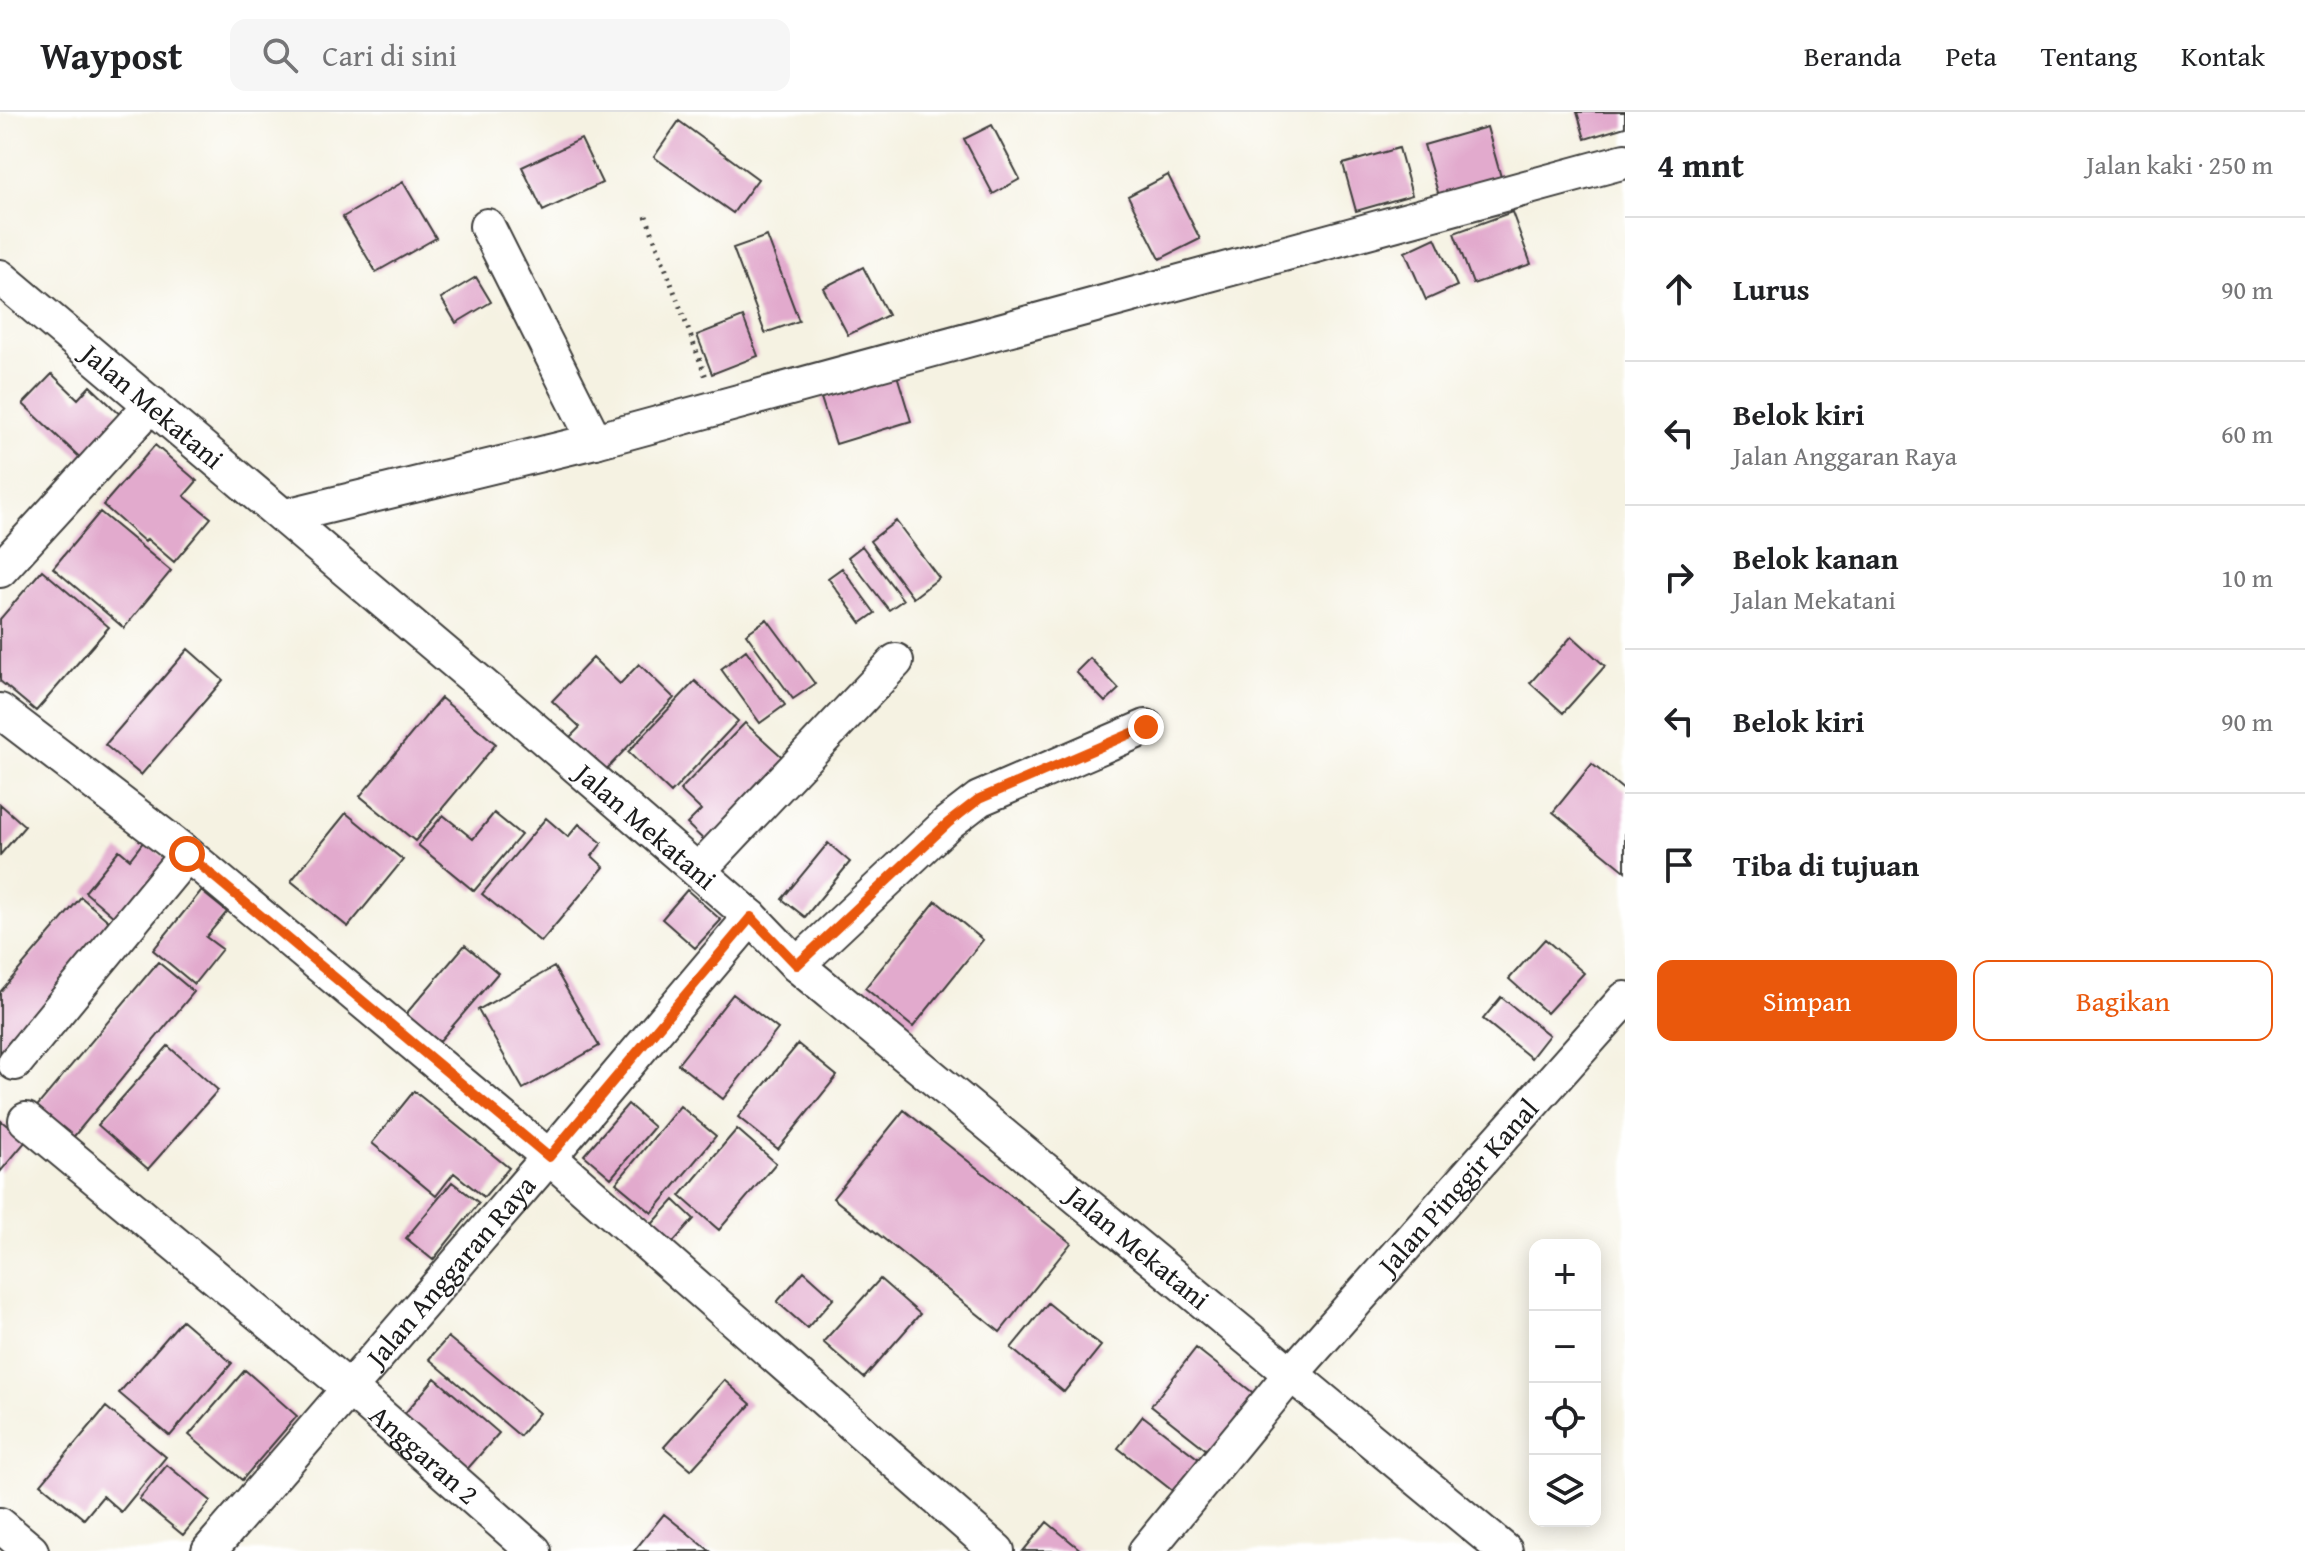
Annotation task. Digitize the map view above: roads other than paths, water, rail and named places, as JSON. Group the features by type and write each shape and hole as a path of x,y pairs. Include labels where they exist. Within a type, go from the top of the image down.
{"street":[{"path":"286,516 595,441 1625,161"},
{"path":"487,226 595,441"},
{"name":"Jalan Mekatani","path":"0,277 286,516 698,871 751,917 797,965 1505,1551"},
{"path":"0,570 152,404"},
{"path":"698,871 896,661"},
{"path":"0,711 187,854 549,1157 997,1551"},
{"path":"797,965 948,823 979,799 1146,727"},
{"path":"15,1063 187,854"},
{"name":"Jalan Anggaran Raya","path":"209,1551 549,1157 751,917"},
{"name":"Jalan Pinggir Kanal","path":"1146,1551 1291,1374 1625,999"},
{"name":"Anggaran 2","path":"26,1120 350,1389 534,1551"},
{"path":"0,1525 31,1551"}]}
